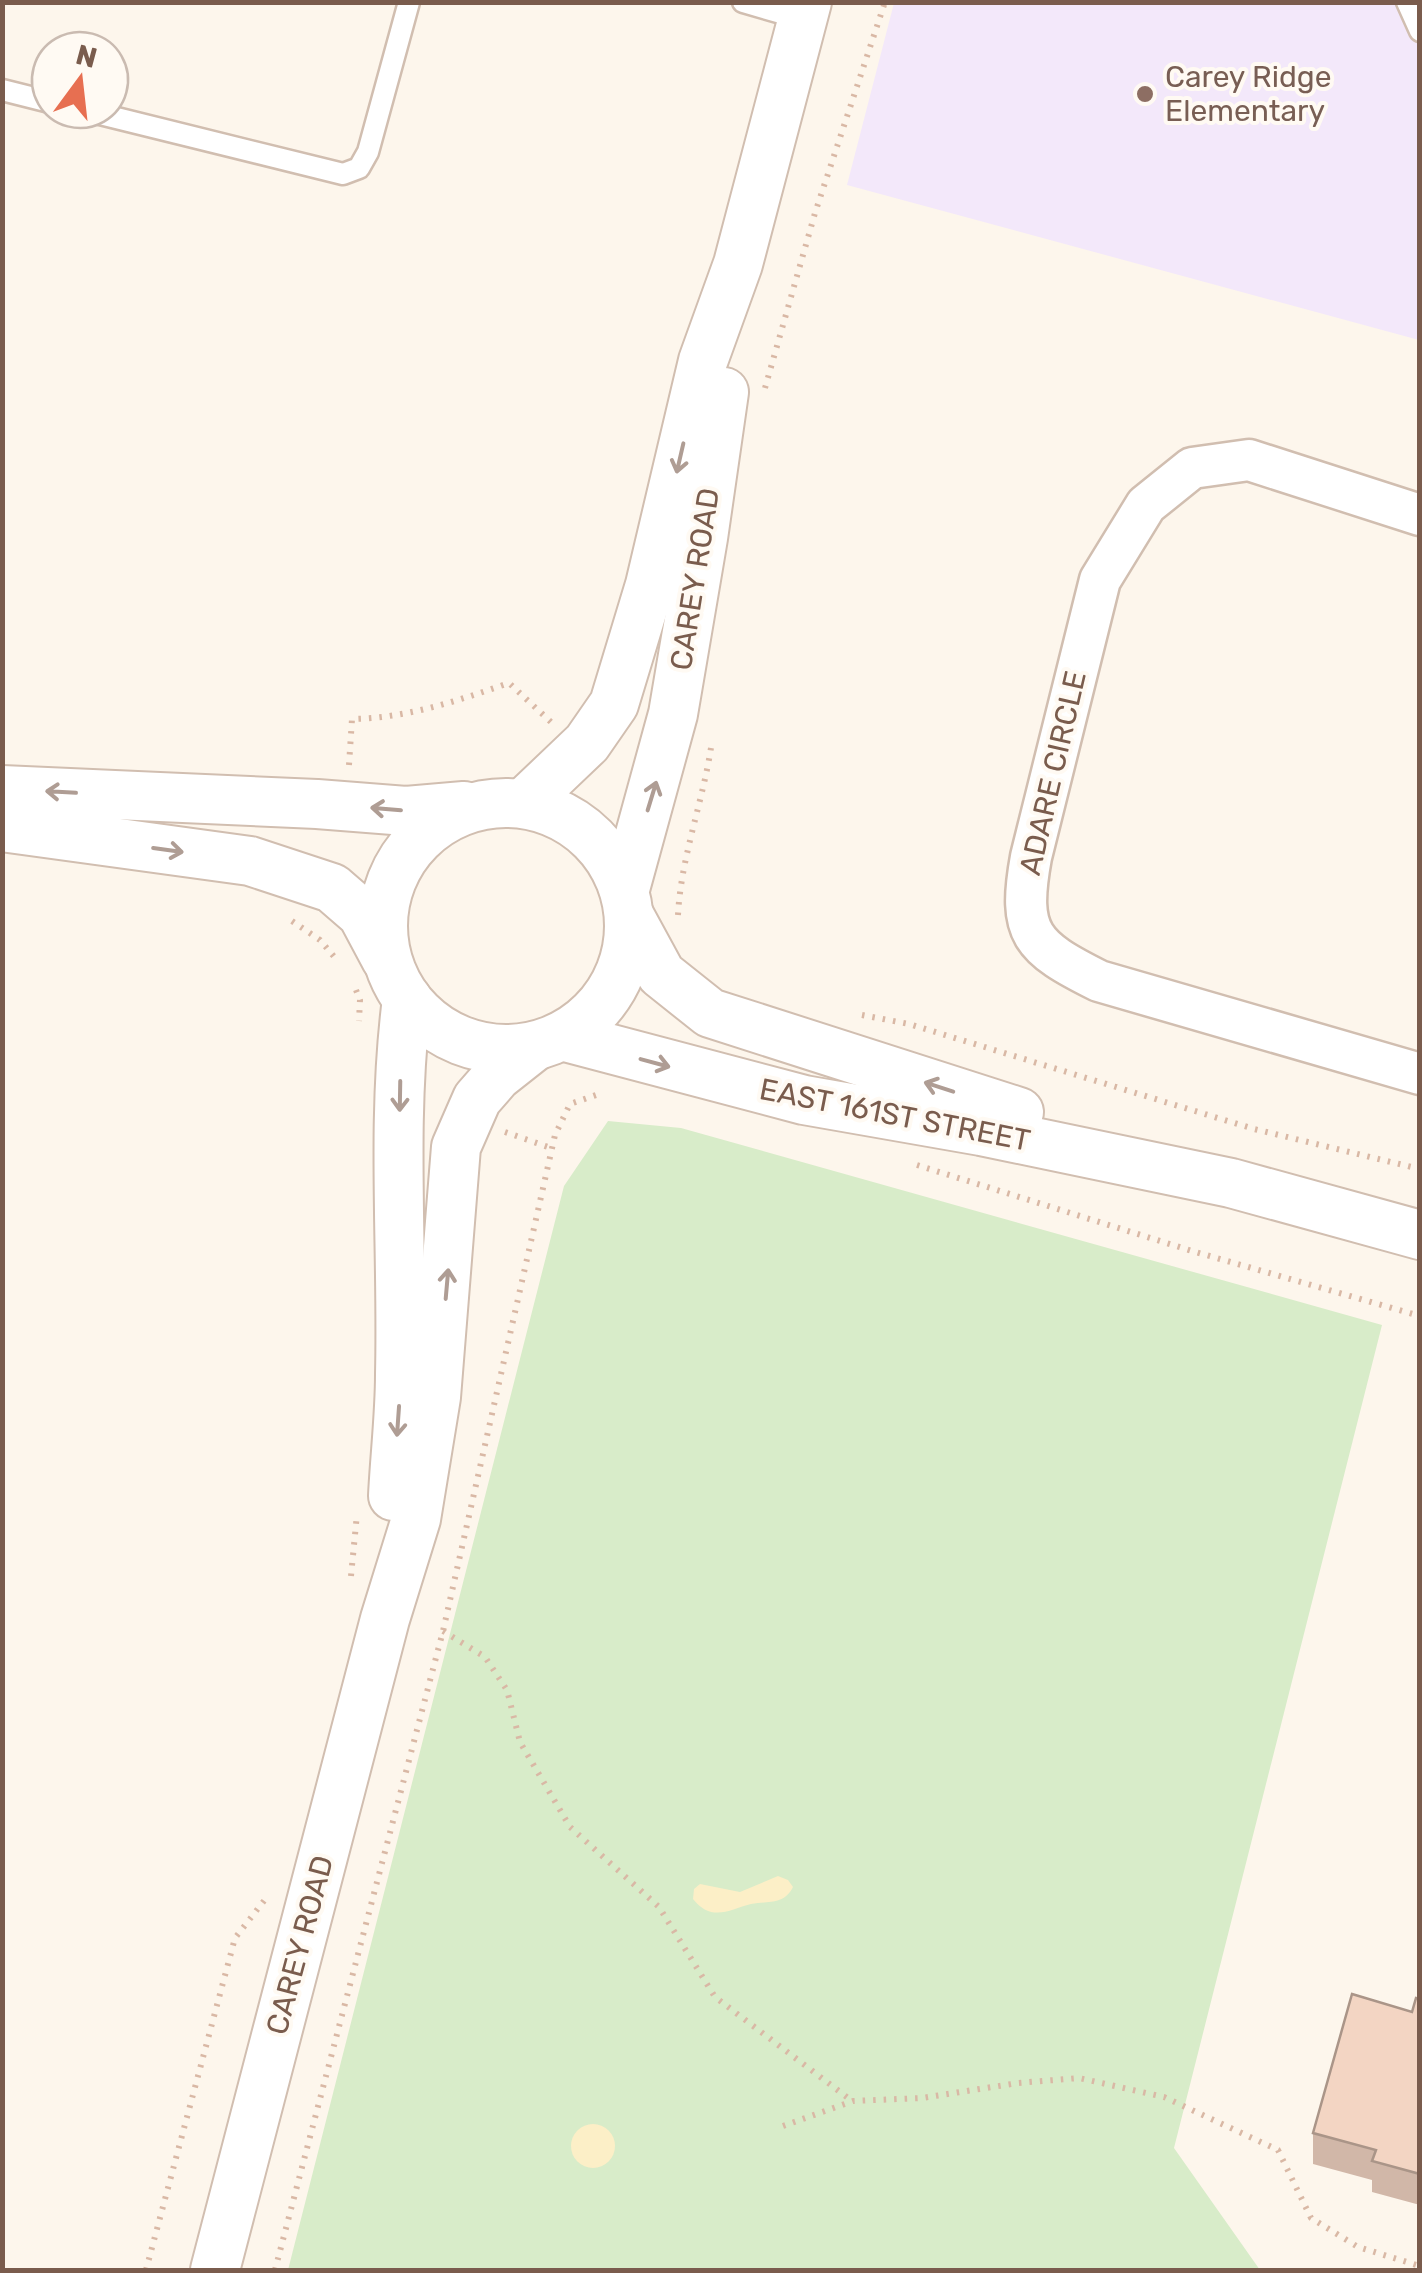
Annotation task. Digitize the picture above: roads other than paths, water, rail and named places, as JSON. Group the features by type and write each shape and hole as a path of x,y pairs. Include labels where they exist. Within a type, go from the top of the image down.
{"street":[{"name":"CAREY ROAD","path":"504,804 587,743 614,704 650,585 703,361 738,264 804,10"},
{"name":"CAREY ROAD","path":"628,903 672,714 703,538 738,264"},
{"name":"ADARE CIRCLE","path":"1420,515 1249,460 1192,468 1146,505 1100,580 1025,888 1025,919 1035,940 1065,964 1099,980 1420,1074"},
{"path":"2,790 406,811 504,804 558,813 587,832 610,858 628,903 627,954 614,987 591,1016 548,1041 499,1049 464,1042 432,1024 381,979 362,914 332,888 250,861 2,826"},
{"path":"381,979 382,921 390,880 412,845 444,818 504,804"},
{"name":"EAST 161ST STREET","path":"628,903 661,974 710,1013 1231,1183 1420,1235"},
{"name":"CAREY ROAD","path":"215,2270 366,1607 400,1376 401,1043 381,979"},
{"name":"CAREY ROAD","path":"366,1607 416,1519 436,1397 456,1146 477,1099 497,1076 548,1041"},
{"name":"EAST 161ST STREET","path":"548,1041 804,1100 981,1131 1231,1183"}],"lane":[{"path":"130,121 343,174 359,168 368,152 409,2"},
{"path":"744,2 804,10"},
{"path":"1408,2 1420,31"},
{"path":"2,90 30,97"}],"place":[{"name":"Carey Ridge Elementary","path":"1145,94"}]}
